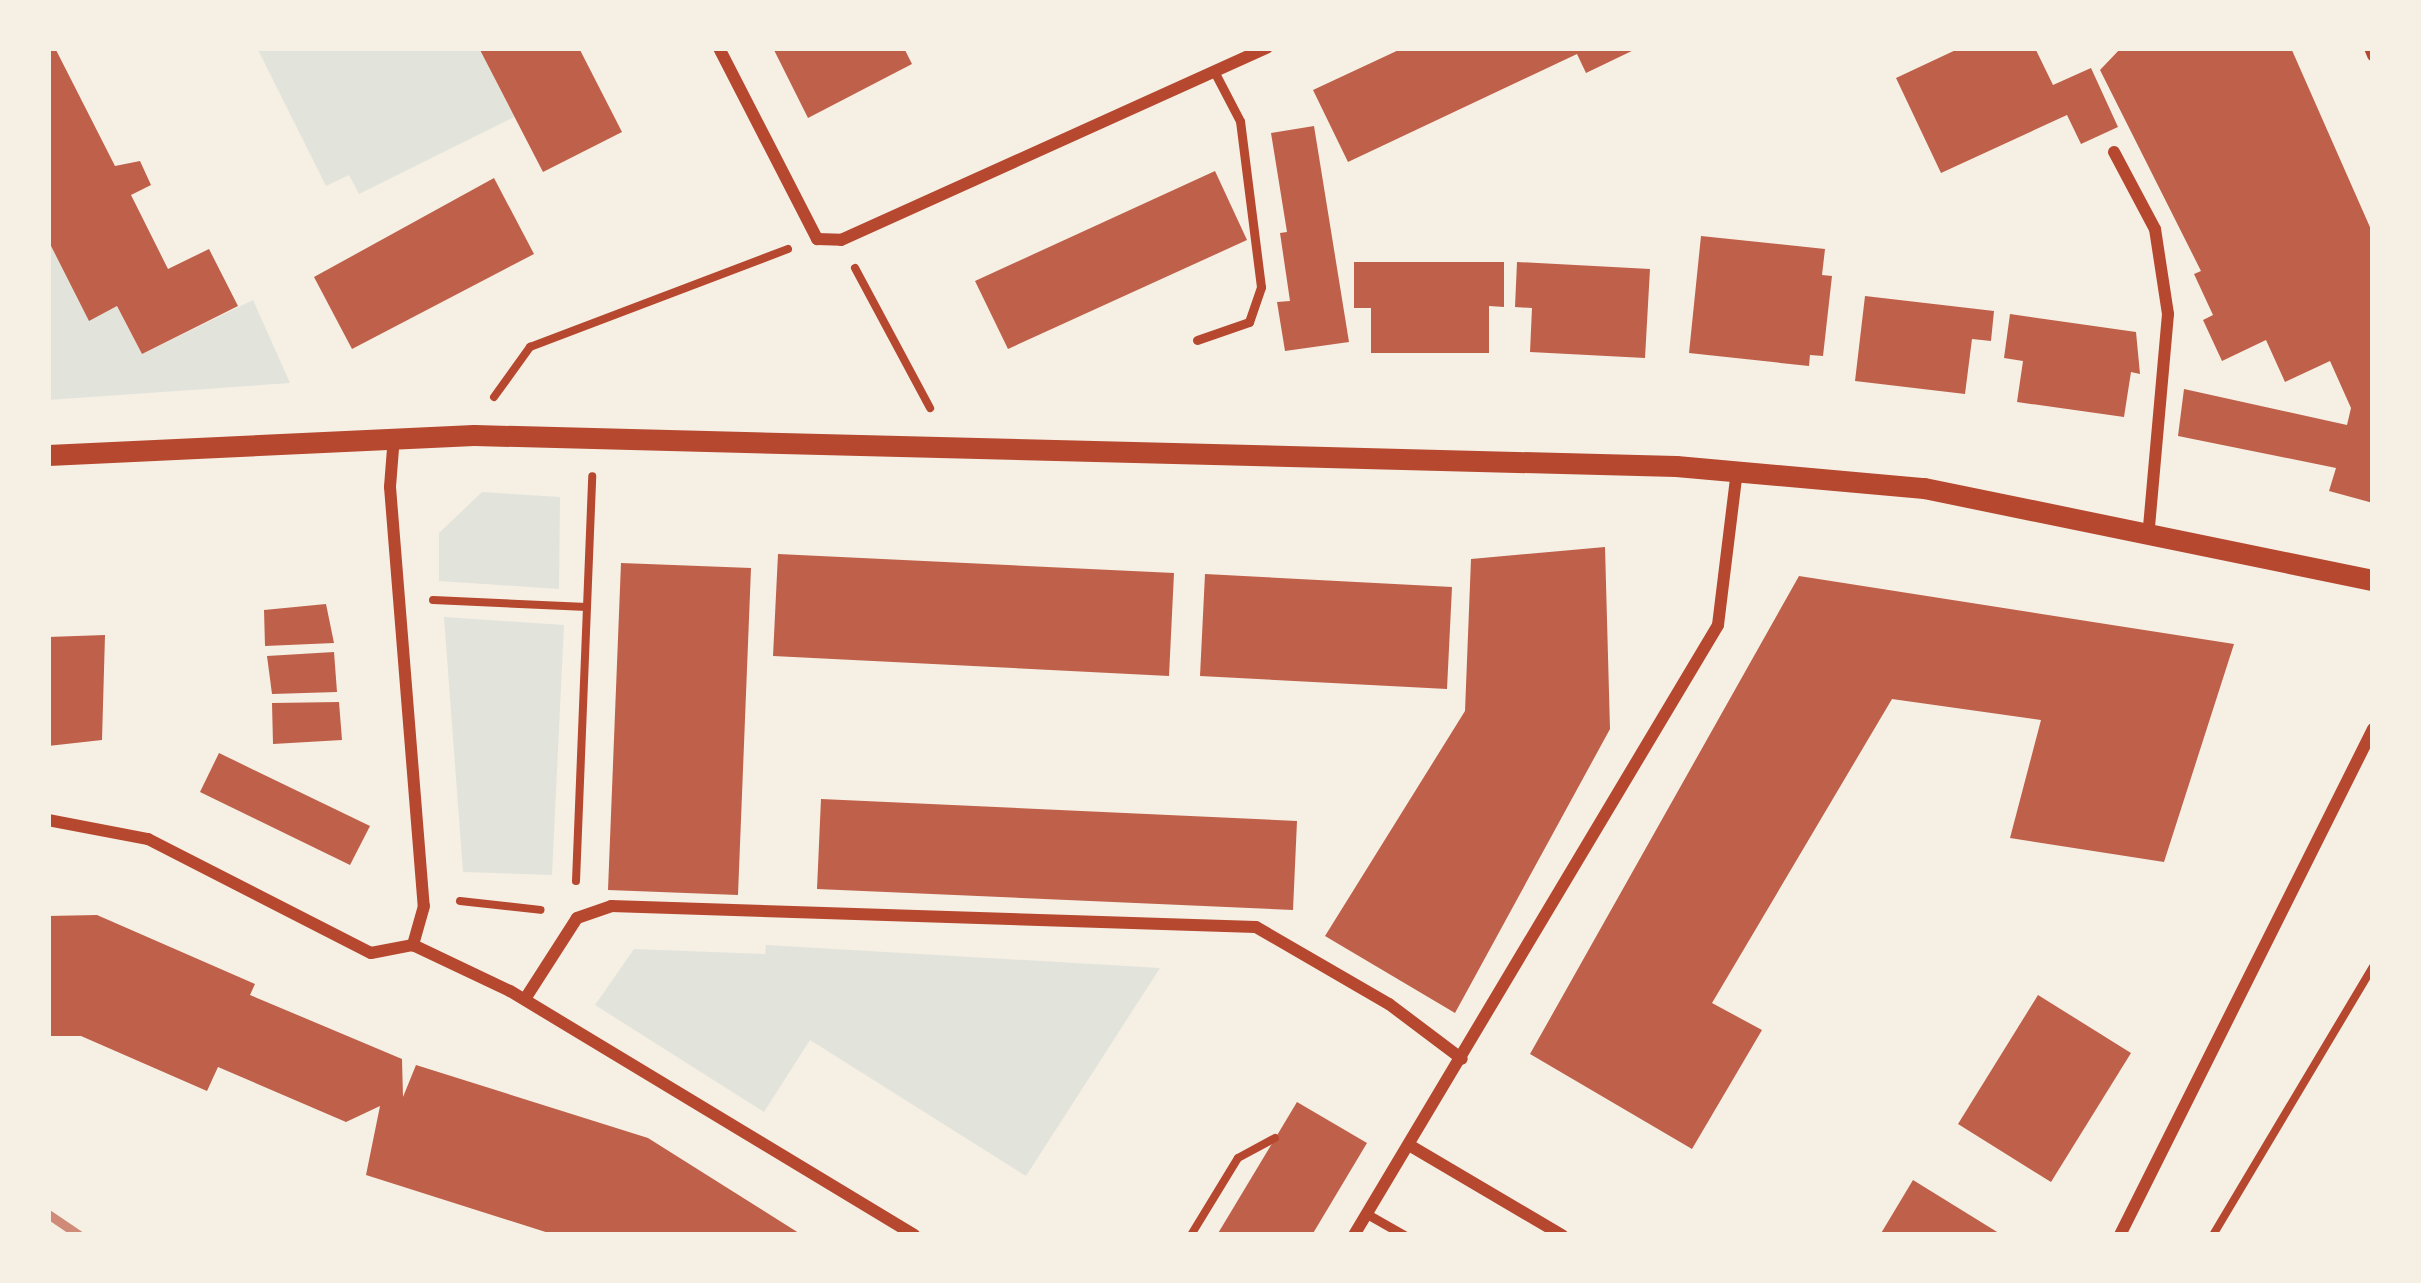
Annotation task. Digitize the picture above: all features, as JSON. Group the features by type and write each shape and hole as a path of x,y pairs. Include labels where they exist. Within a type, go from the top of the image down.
{"street":[{"path":"719,48 817,239 841,240 1267,48"},
{"path":"1227,48 1234,62"},
{"path":"2114,152 2155,230 2168,314 2149,529"},
{"path":"48,455 394,436 1737,471 1924,488 2149,529 2373,580"},
{"path":"394,436 397,599 424,900 413,945"},
{"path":"1354,1235 1718,625 1737,471"},
{"path":"2120,1235 2373,729"},
{"path":"48,820 148,839 371,953 413,945 525,999 914,1235"},
{"path":"525,999 577,918 611,906 1256,927 1389,1004 1462,1059"},
{"path":"1409,1145 1562,1235"}],"lane":[{"path":"1197,340 1249,322 1261,287 1240,121 1214,71"},
{"path":"1367,1214 1404,1235"}],"path":[{"path":"502,376 530,347 789,249"},
{"path":"856,268 938,424"},
{"path":"424,900 577,918 592,469"},
{"path":"397,599 587,607"},
{"path":"2213,1235 2373,967"},
{"path":"1191,1235 1238,1159 1275,1138"}],"shaded area":[{"path":"257,48 479,48 514,117 359,194 349,175 326,186"},
{"path":"48,240 89,320 117,306 142,354 253,300 290,383 48,400"},
{"path":"482,492 560,497 559,589 439,581 439,533"},
{"path":"444,617 564,625 552,875 463,872"},
{"path":"766,945 1160,968 1026,1176 810,1040 764,1112 595,1005 634,949 765,954"}],"building":[{"path":"48,48 55,48 115,166 140,161 151,185 131,195 168,269 209,249 238,306 142,354 117,306 89,321 48,240"},
{"path":"479,48 579,48 622,132 543,172"},
{"path":"773,48 904,48 912,64 808,118"},
{"path":"1403,48 1638,48 1586,73 1577,54 1348,162 1313,90"},
{"path":"1960,48 2035,48 2053,85 2091,68 2118,127 2081,144 2067,115 1941,173 1896,78"},
{"path":"2121,48 2291,48 2373,234 2373,503 2329,491 2336,468 2178,436 2184,389 2347,425 2351,408 2330,361 2285,382 2266,340 2222,361 2203,320 2213,315 2194,274 2201,271 2100,70"},
{"path":"1314,126 1349,342 1285,351 1277,302 1290,301 1280,233 1287,232 1271,133"},
{"path":"1215,171 1247,240 1008,349 975,281"},
{"path":"494,178 534,254 352,349 314,277"},
{"path":"1701,236 1825,249 1822,275 1832,276 1823,356 1810,355 1809,366 1689,353"},
{"path":"1354,262 1504,262 1504,307 1489,306 1489,353 1371,353 1371,308 1354,308"},
{"path":"1517,262 1650,269 1645,358 1530,352 1532,308 1515,307"},
{"path":"1865,296 1994,311 1991,341 1972,339 1965,394 1855,381"},
{"path":"2010,314 2136,332 2140,374 2131,372 2124,417 2017,402 2023,361 2004,358"},
{"path":"1605,547 1610,729 1455,1013 1325,936 1465,711 1471,559"},
{"path":"778,554 1174,573 1169,676 773,656"},
{"path":"621,563 751,568 738,895 608,890"},
{"path":"1205,574 1452,587 1447,689 1200,676"},
{"path":"1799,576 2234,644 2164,862 2010,838 2041,720 1892,699 1712,1003 1762,1030 1692,1149 1530,1054"},
{"path":"326,604 334,643 265,646 264,610"},
{"path":"105,635 102,740 48,746 48,637"},
{"path":"334,652 337,692 272,694 267,656"},
{"path":"339,702 342,740 273,744 272,703"},
{"path":"219,753 370,826 350,865 200,792"},
{"path":"821,799 1297,821 1293,910 817,889"},
{"path":"97,915 255,984 250,995 402,1059 403,1097 416,1065 648,1138 802,1235 555,1235 366,1175 380,1106 346,1122 218,1067 207,1091 81,1036 48,1036 48,916"},
{"path":"2038,995 2131,1053 2051,1182 1958,1124"},
{"path":"1297,1102 1367,1143 1312,1235 1217,1235"},
{"path":"1913,1180 2002,1235 1880,1235"}],"railway":[{"path":"48,1214 79,1235"}]}
